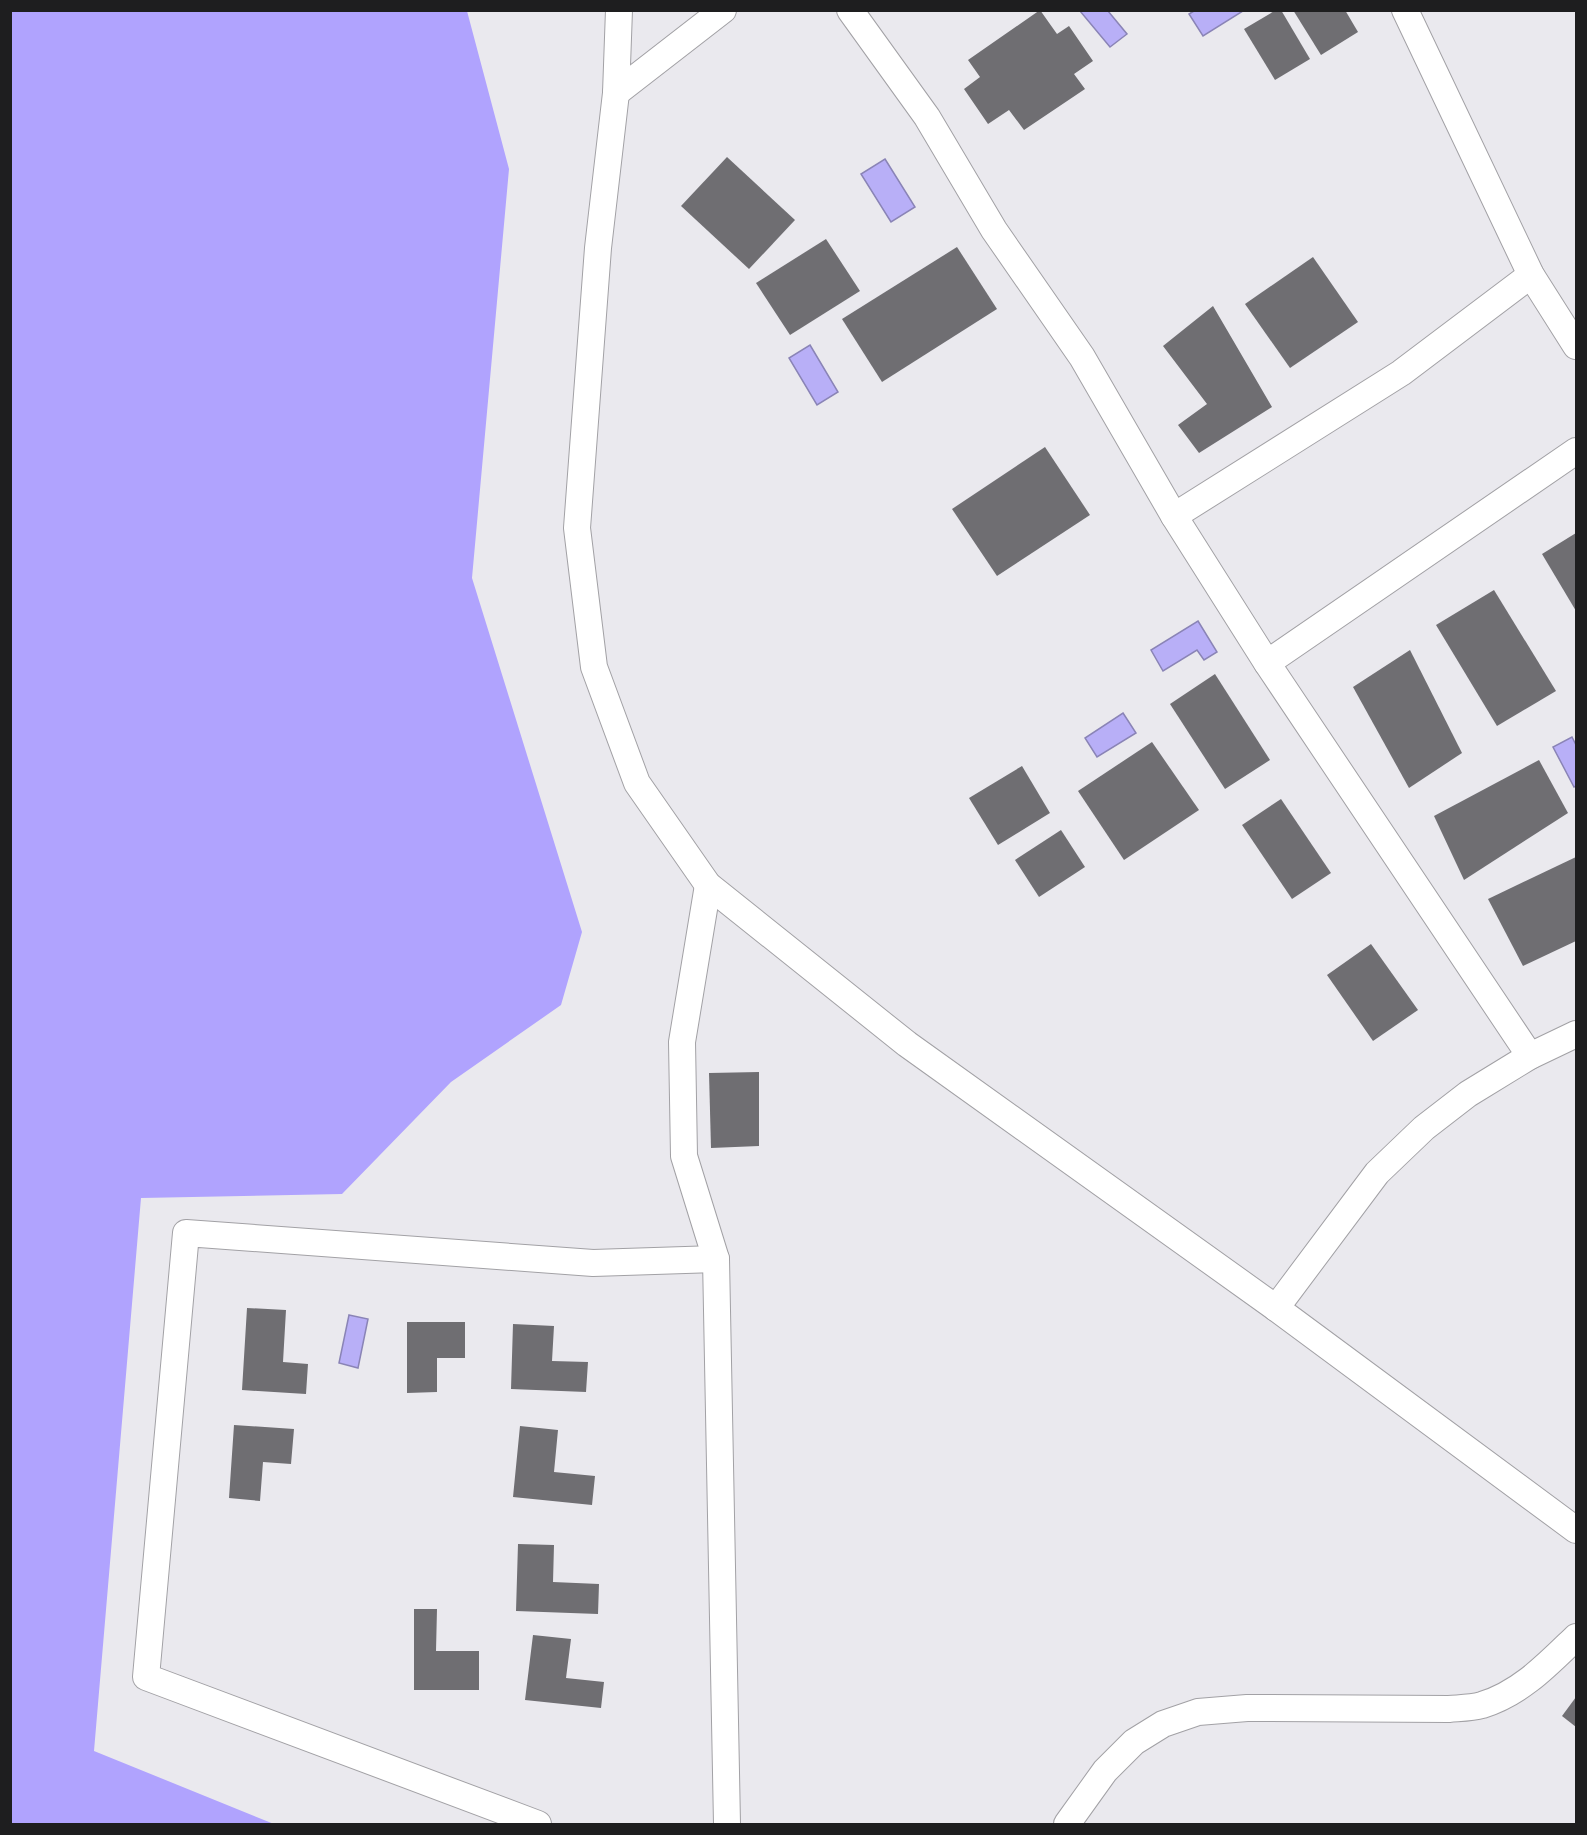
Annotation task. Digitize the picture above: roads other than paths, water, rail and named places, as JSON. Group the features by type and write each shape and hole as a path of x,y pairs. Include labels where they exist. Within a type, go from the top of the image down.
{"street":[{"path":"619,10 616,93 597,259 577,528 594,667 637,783 708,885 907,1044 1276,1308 1576,1530"},
{"path":"616,93 723,10"},
{"path":"850,10 927,117 994,230 1082,357 1174,516 1267,663 1530,1056"},
{"path":"1405,10 1531,274 1569,318 1576,346"},
{"path":"1174,516 1401,373 1531,274"},
{"path":"1267,663 1576,451"},
{"path":"708,885 682,1042 684,1156 716,1259 727,1824"},
{"path":"1276,1308 1377,1173 1424,1128 1468,1094 1530,1056 1576,1034"},
{"path":"538,1824 146,1677 186,1233 593,1263 716,1259"},
{"path":"1067,1824 1105,1771 1134,1742 1172,1721 1198,1712 1246,1708 1449,1709 1479,1706 1504,1697 1531,1680 1576,1637"}]}
